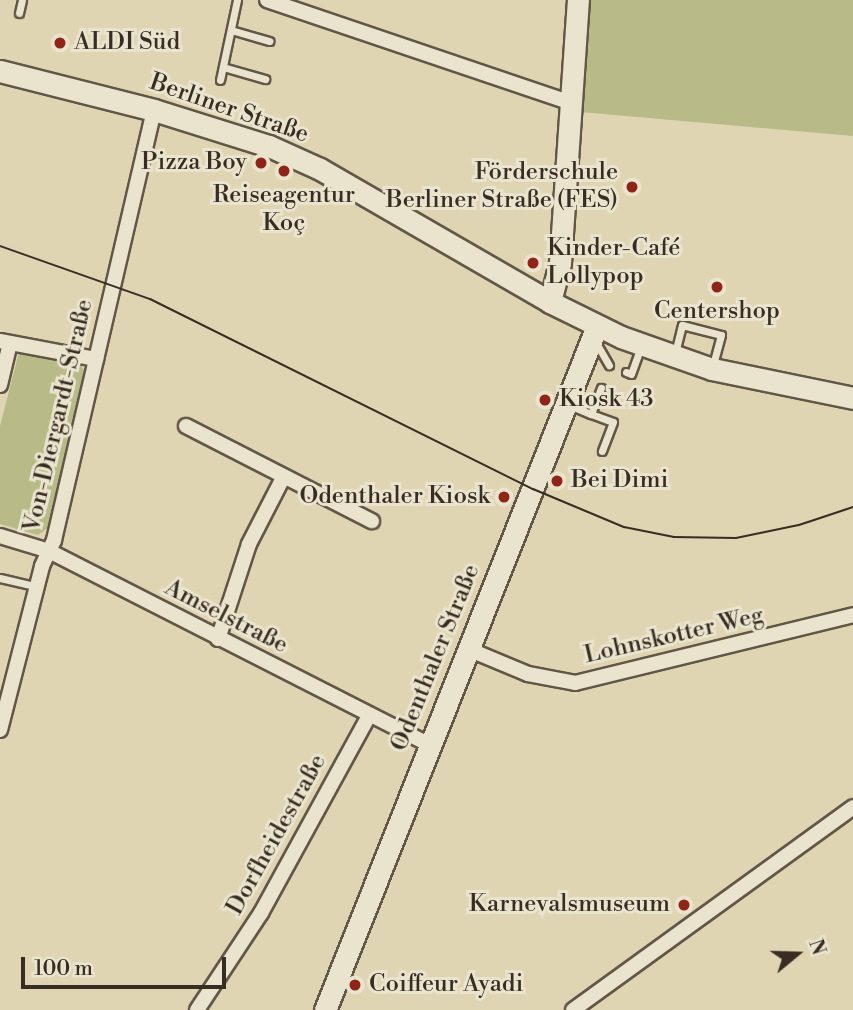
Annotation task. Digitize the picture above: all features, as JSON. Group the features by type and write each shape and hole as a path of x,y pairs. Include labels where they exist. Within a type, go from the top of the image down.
{"main road":[{"path":"550,302 559,273 578,0"},
{"name":"Berliner Straße","path":"0,71 236,134 304,162 550,302 595,332 712,369 853,398"},
{"name":"Odenthaler Straße","path":"324,1010 595,332"}],"street":[{"path":"267,0 571,103"},
{"name":"Von-Diergardt-Straße","path":"0,730 49,551 154,110"},
{"path":"0,385 5,342 96,359"},
{"path":"186,426 372,521"},
{"path":"218,639 249,544 284,476"},
{"name":"Amselstraße","path":"0,536 49,551 429,745"},
{"name":"Lohnskotter Weg","path":"468,649 528,674 575,683 853,615"},
{"name":"Dorfheidestraße","path":"197,1010 261,913 369,716"},
{"path":"573,1010 853,807"}],"lane":[{"path":"19,13 22,0"},
{"path":"220,80 237,0"},
{"path":"230,30 269,41"},
{"path":"223,67 265,79"},
{"path":"674,357 682,325 721,335 712,369"},
{"path":"595,332 609,368"},
{"path":"626,372 631,374 642,345"},
{"path":"591,414 601,388"},
{"path":"566,404 613,422 602,451"},
{"path":"0,578 37,587"}],"green space":[{"path":"588,0 853,0 853,136 581,112"},
{"path":"19,352 79,362 85,372 48,528 38,535 0,524 0,426"}],"tram line":[{"path":"0,246 150,299 533,489 624,527 674,537 736,538 799,525 853,507"}],"place":[{"name":"ALDI Süd","path":"60,43"},
{"name":"Pizza Boy","path":"261,163"},
{"name":"Reiseagentur Koç","path":"284,171"},
{"name":"Förderschule Berliner Straße (FES)","path":"632,187"},
{"name":"Kinder-Café Lollypop","path":"533,263"},
{"name":"Centershop","path":"717,287"},
{"name":"Kiosk 43","path":"545,400"},
{"name":"Bei Dimi","path":"557,481"},
{"name":"Odenthaler Kiosk","path":"504,497"},
{"name":"Karnevalsmuseum","path":"684,905"},
{"name":"Coiffeur Ayadi","path":"355,985"}]}
